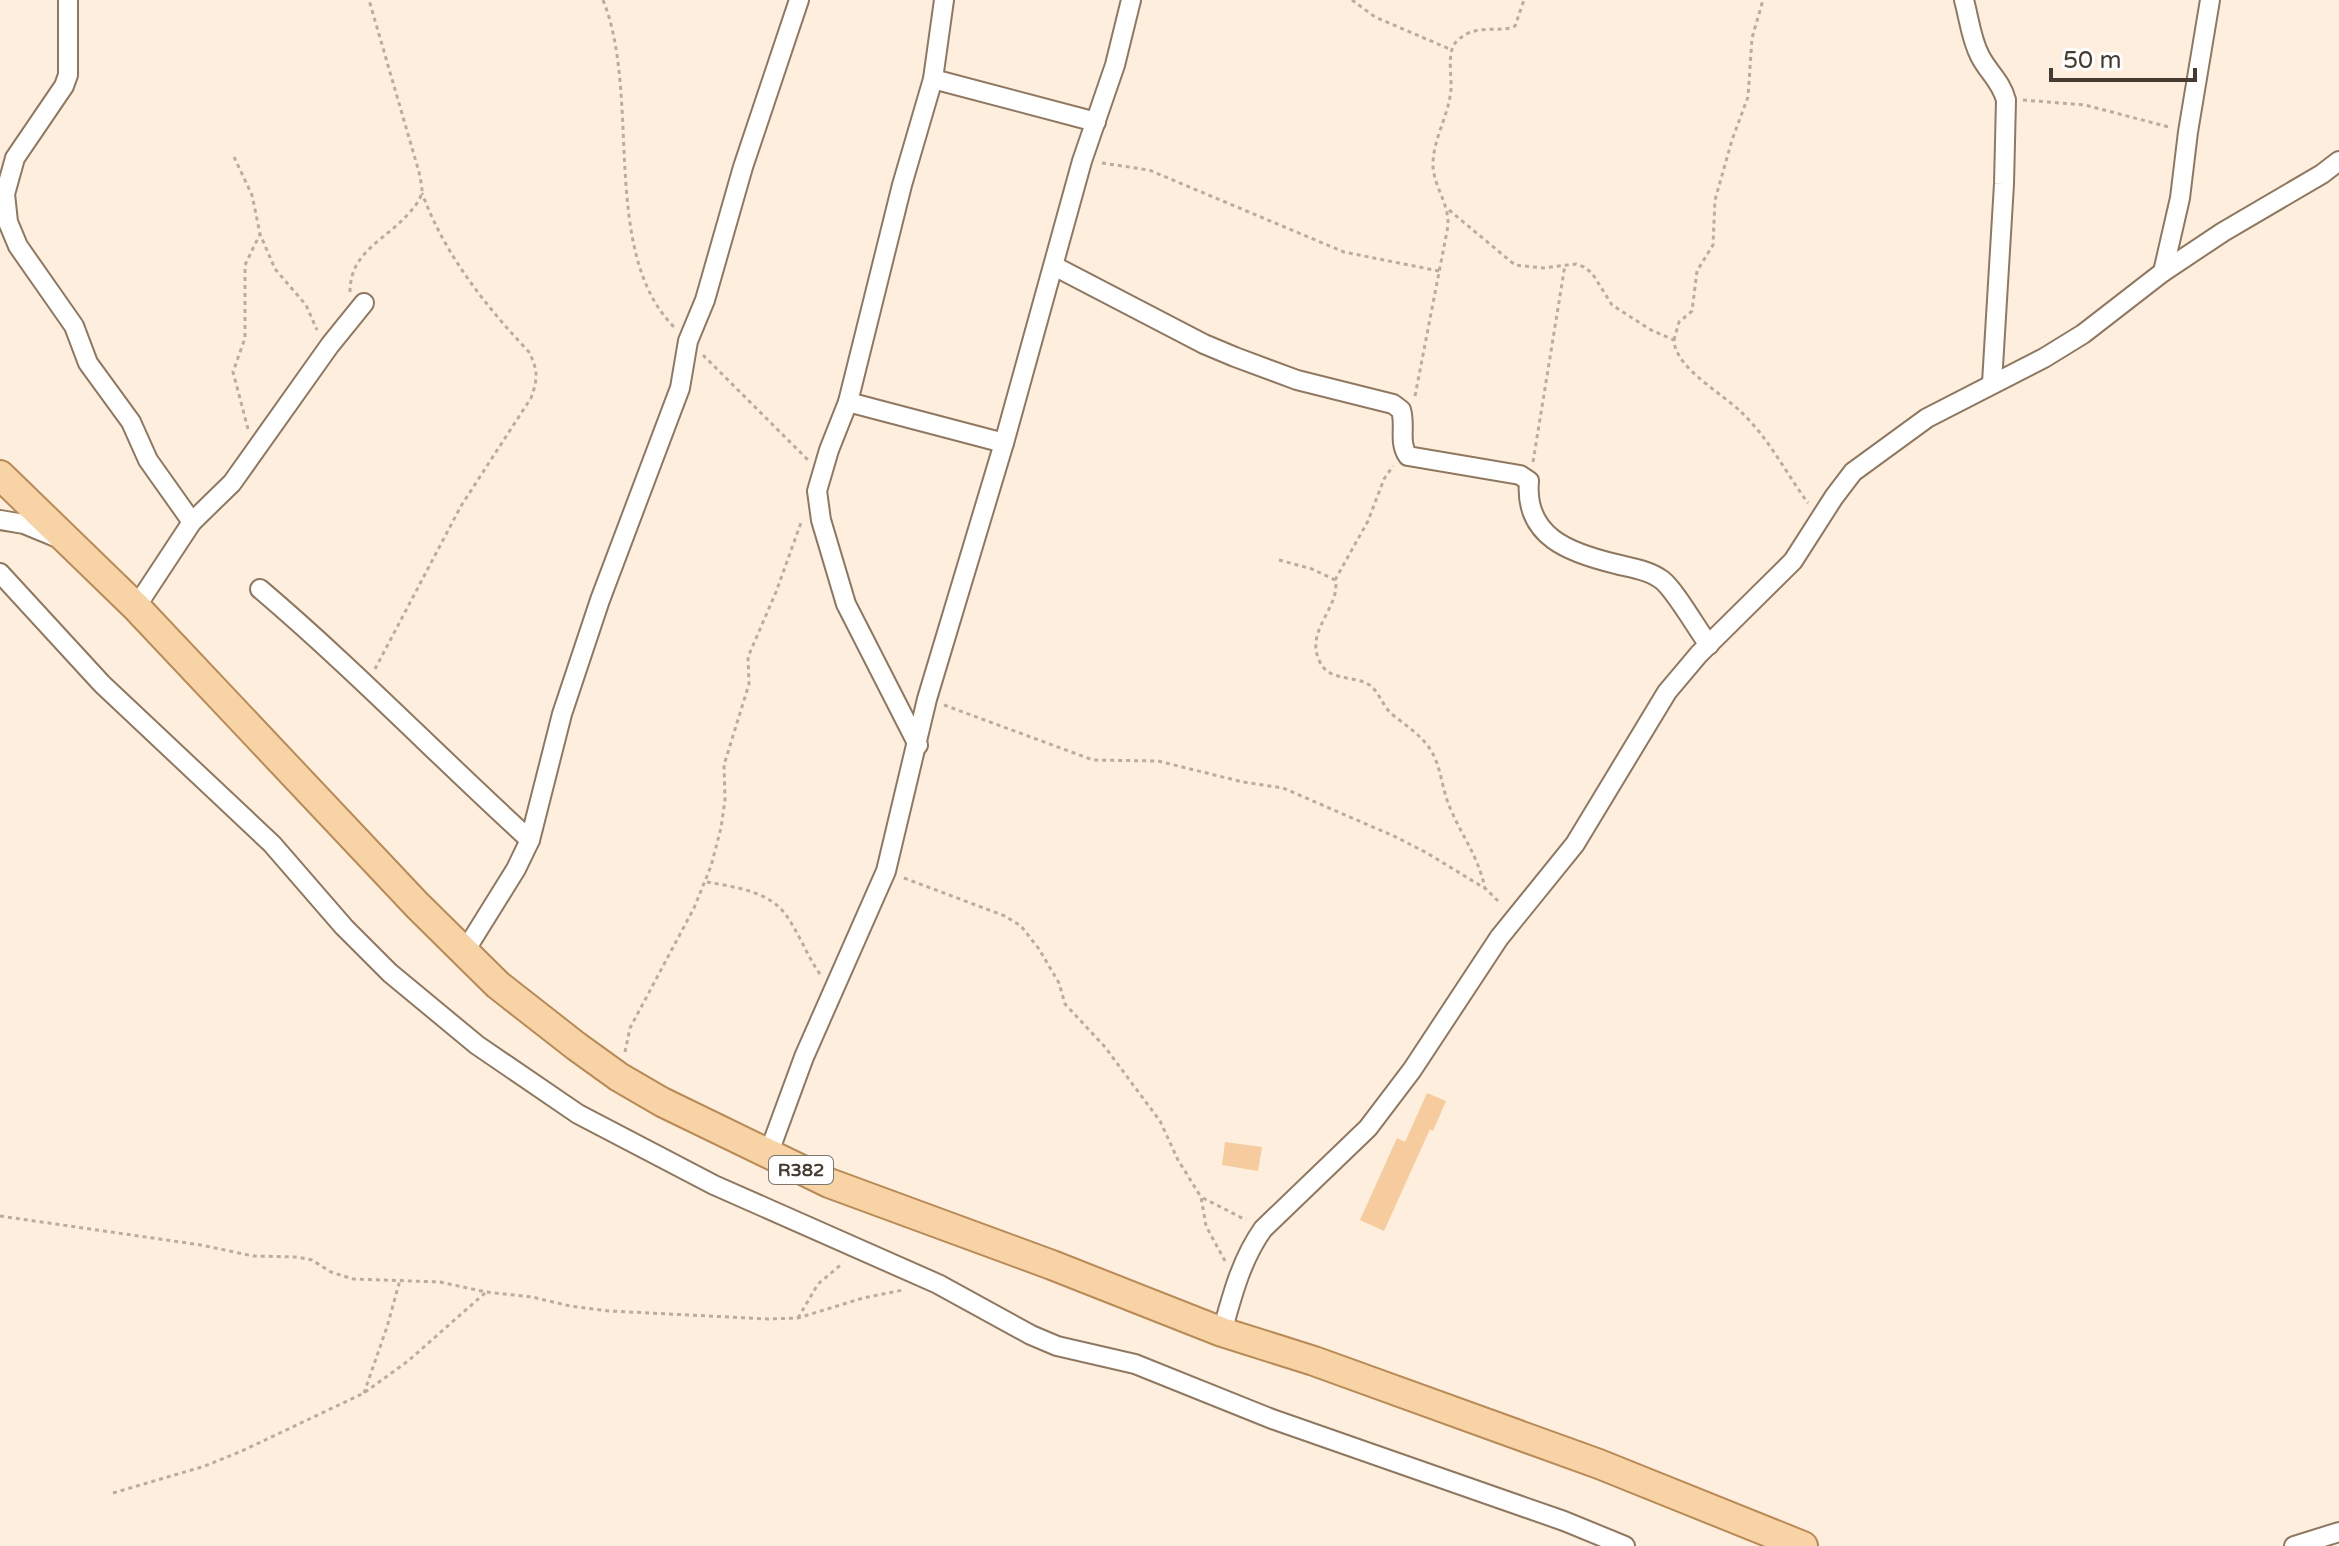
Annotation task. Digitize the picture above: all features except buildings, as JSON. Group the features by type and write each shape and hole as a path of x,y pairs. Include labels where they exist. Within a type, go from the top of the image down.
{"main road":[{"name":"R382","path":"0,475 136,607 417,905 508,993 619,1077 662,1102 829,1183 1041,1260 1222,1332 1314,1361 1584,1459 1803,1546"}],"street":[{"path":"68,0 68,75 64,86 15,158 5,194 8,222 18,246 74,326 88,363 131,422 148,460 192,522"},
{"path":"465,951 516,869 530,840 562,714 600,600 680,388 688,341 705,300 743,167 799,0"},
{"path":"918,745 846,604 818,504 819,481 848,402 902,185 933,79 944,0"},
{"path":"768,1155 804,1057 886,871 927,699 1004,443 1082,161 1115,65 1131,0"},
{"path":"1964,0 1975,45 1981,59 2003,88 2006,100 2004,198 1992,383"},
{"path":"2163,272 2180,198 2210,0"},
{"path":"933,79 1096,122"},
{"path":"1222,1332 1238,1276 1263,1229 1368,1128 1412,1070 1499,938 1575,844 1667,692 1793,561 1853,472 1927,418 2044,358 2083,334 2163,272 2339,161"},
{"path":"1054,266 1204,344 1297,380 1376,398 1401,410 1403,449 1408,456 1511,473 1529,481 1532,516 1545,534 1590,557 1637,569 1663,580 1709,645"},
{"path":"136,607 192,522 232,483 330,345 364,303"},
{"path":"848,402 1004,443"},
{"path":"0,520 24,524 73,544"},
{"path":"0,573 102,684 272,844 344,927 390,973 477,1045 578,1114 714,1185 938,1284 1057,1346 1135,1364 1272,1419 1564,1521 1625,1546"},
{"path":"260,589 368,684 432,750 530,840"},
{"path":"2294,1546 2339,1532"}],"path":[{"path":"368,684 461,506 531,398 537,382 537,368 529,352 460,270 442,241 422,193 419,172 369,0"},
{"path":"603,0 610,17 618,64 626,182 643,280 657,307 801,450 819,481"},
{"path":"1352,0 1375,17 1452,50"},
{"path":"1524,0 1515,26 1510,29 1481,29 1457,40 1452,50 1451,91 1445,121 1435,143 1435,180 1449,210 1515,265 1543,268 1576,264 1584,267 1592,273 1612,305 1651,330 1674,340"},
{"path":"1763,0 1752,38 1748,97 1715,200 1713,245 1697,271 1692,311 1679,322 1674,350 1752,423 1820,519"},
{"path":"2006,100 2085,105 2188,132"},
{"path":"234,157 252,195 260,234 275,269 306,305 318,330 330,345"},
{"path":"1082,161 1149,170 1344,252 1439,271"},
{"path":"350,320 350,277 354,264 395,229 416,205 422,193"},
{"path":"1401,410 1415,398 1449,210"},
{"path":"247,462 247,420 233,372 245,338 245,265 260,234"},
{"path":"1529,481 1552,358 1565,265"},
{"path":"1403,449 1384,479 1368,521 1335,580 1335,591 1315,643 1320,665 1333,675 1364,682 1373,688 1393,715 1415,731 1434,755 1451,811 1476,854 1486,889"},
{"path":"619,1077 630,1028 706,881 721,828 725,800 724,765 749,684 748,657 806,510 818,504"},
{"path":"1279,560 1312,569 1335,580"},
{"path":"927,699 1093,760 1158,761 1243,782 1283,788 1396,837 1486,889 1515,918"},
{"path":"886,871 1005,916 1021,926 1059,983 1065,1004 1105,1047 1155,1114 1201,1197 1212,1240 1238,1276"},
{"path":"706,881 758,894 775,904 786,914 820,975 835,987"},
{"path":"1201,1197 1263,1229"},
{"path":"0,1216 201,1245 253,1256 297,1257 312,1260 331,1272 353,1279 440,1282 599,1310 798,1318 863,1298 938,1284"},
{"path":"798,1318 826,1275 863,1250"},
{"path":"364,1393 400,1280"},
{"path":"113,1493 205,1466 364,1393 408,1361 486,1292"}]}
